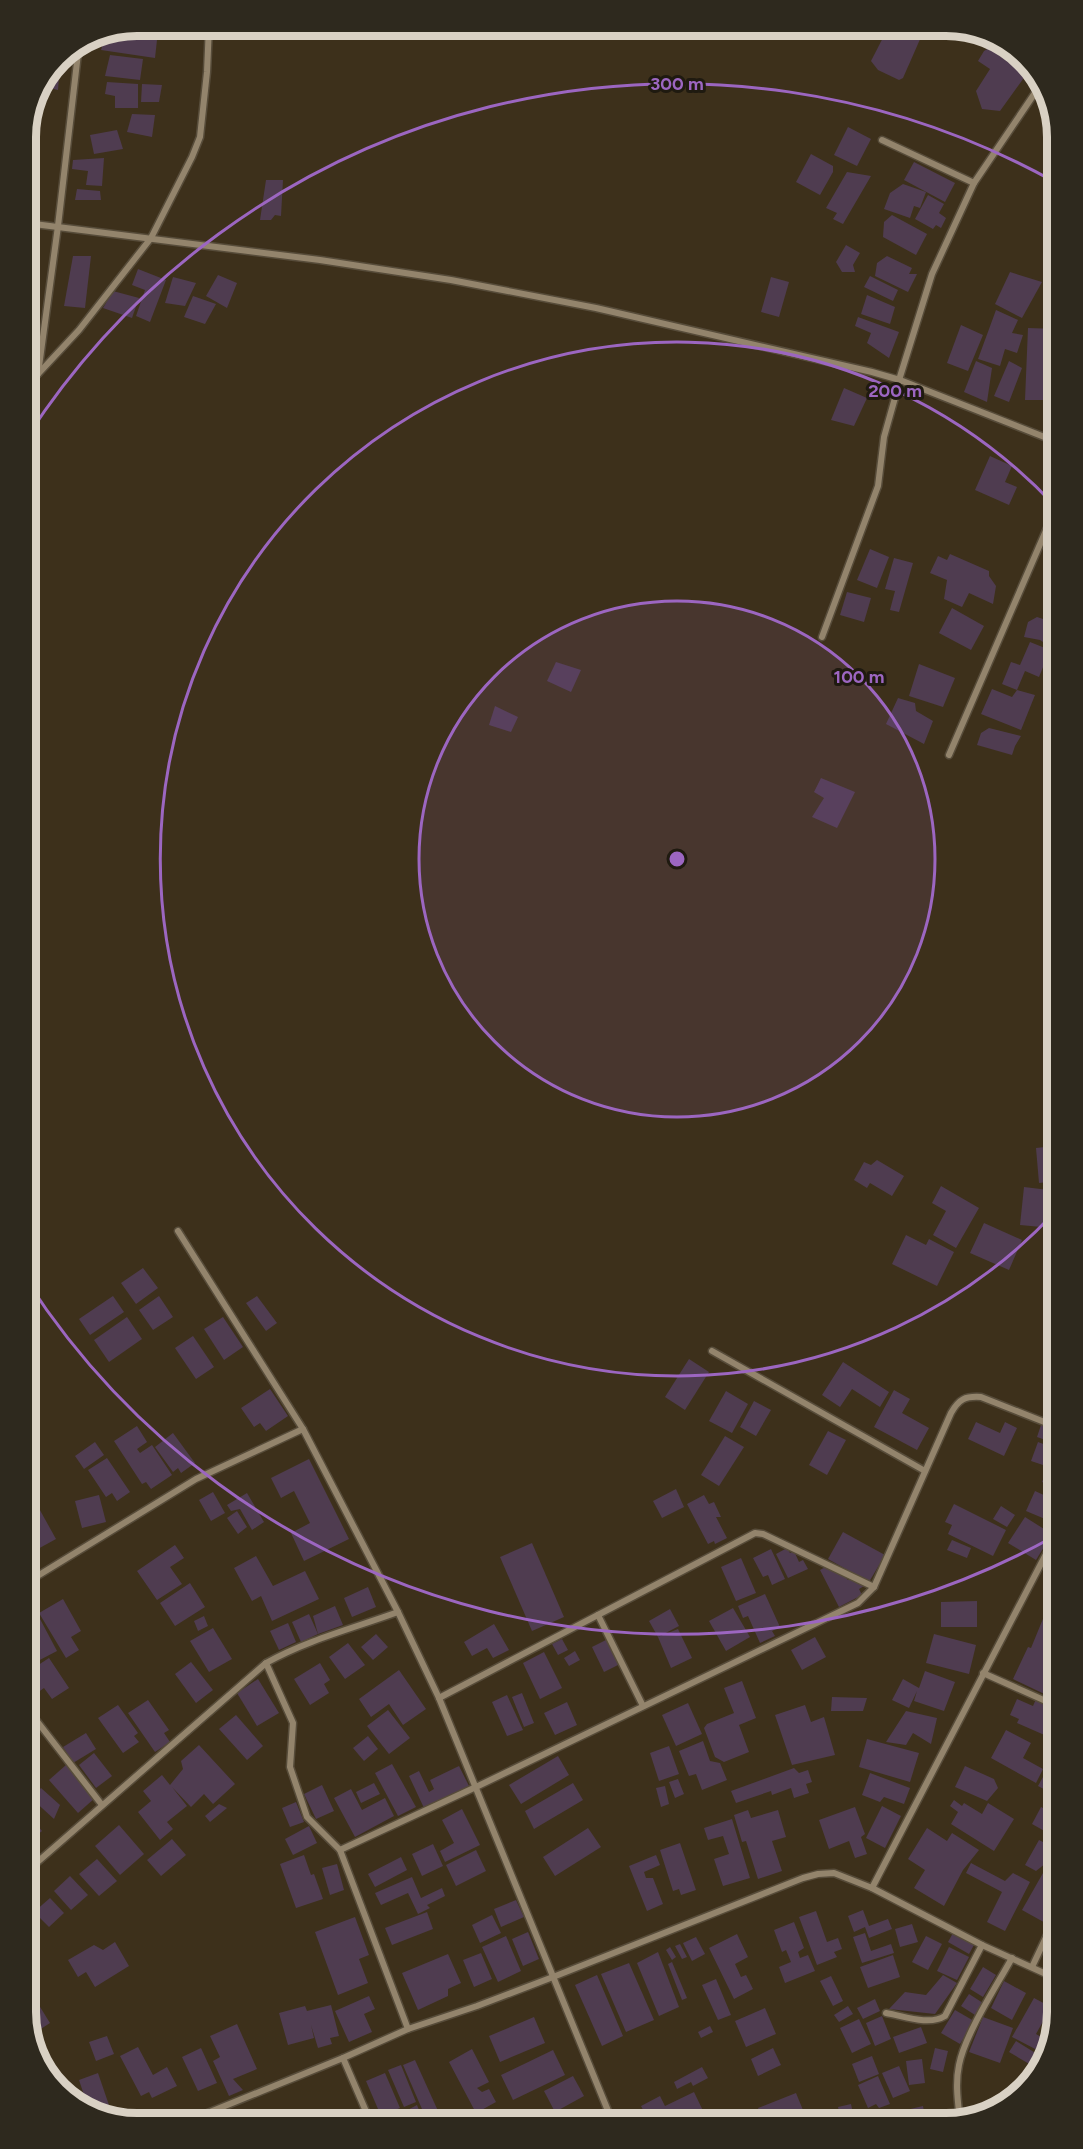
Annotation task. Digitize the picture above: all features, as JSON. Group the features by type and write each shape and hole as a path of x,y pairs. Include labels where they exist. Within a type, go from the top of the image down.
{"street":[{"path":"38,374 79,330 151,238 192,157 200,137 207,72 208,36"},
{"path":"38,374 78,56"},
{"path":"822,637 878,486 884,437 932,274 974,183 1036,92"},
{"path":"882,140 974,183"},
{"path":"36,224 320,260 596,308 872,372 899,380 1047,438"},
{"path":"949,755 1047,530"},
{"path":"178,1231 303,1429 398,1612 439,1698 609,2113"},
{"path":"712,1351 925,1471"},
{"path":"340,1850 858,1603 874,1587 951,1413 962,1398 981,1397 1047,1423"},
{"path":"36,1577 196,1479 303,1429"},
{"path":"439,1698 755,1533 763,1534 874,1587"},
{"path":"872,1887 1047,1554"},
{"path":"36,1863 267,1663 285,1652 308,1643 398,1612"},
{"path":"598,1615 643,1706"},
{"path":"267,1663 293,1723 290,1767 307,1817 340,1850 408,2029"},
{"path":"983,1673 1047,1702"},
{"path":"36,1720 102,1805"},
{"path":"208,2113 344,2058 408,2029 477,2006 818,1874 834,1873 872,1887 982,1945 1047,1974"},
{"path":"1032,1967 1047,1936"},
{"path":"886,2013 929,2021 941,2019 945,2016 982,1945"},
{"path":"959,2112 957,2086 959,2064 969,2037 1012,1958"},
{"path":"344,2058 367,2113"}],"building":[{"path":"157,36 155,58 101,50 103,42 117,38"},
{"path":"884,36 921,36 903,78 899,80 878,70 871,61"},
{"path":"989,48 1026,76 1000,111 982,109 976,91 990,69 978,61 984,51"},
{"path":"110,55 143,59 140,80 105,76"},
{"path":"59,74 58,90 49,88"},
{"path":"107,82 138,84 138,108 115,108 115,96 105,94"},
{"path":"142,84 162,85 159,102 141,102"},
{"path":"132,114 155,115 152,137 127,132"},
{"path":"848,127 871,139 857,166 834,155"},
{"path":"117,130 123,149 94,154 90,135"},
{"path":"811,154 833,166 833,172 820,195 796,182"},
{"path":"104,158 102,186 86,185 88,171 72,169 73,160"},
{"path":"914,162 955,183 945,202 904,180"},
{"path":"847,172 871,176 843,224 833,219 837,213 826,208"},
{"path":"266,180 283,180 281,216 275,215 271,220 260,220"},
{"path":"903,184 926,192 920,208 914,206 910,218 884,209 890,193"},
{"path":"77,189 100,191 101,200 75,200"},
{"path":"928,195 944,204 939,213 946,218 941,228 936,225 933,229 915,219"},
{"path":"892,215 927,234 916,255 883,237 884,222"},
{"path":"846,245 860,253 853,265 855,272 842,272 836,262"},
{"path":"73,256 91,256 85,308 64,306"},
{"path":"887,256 912,268 909,274 917,274 908,292 875,276 877,263"},
{"path":"138,269 166,280 150,322 136,316 145,290 132,285"},
{"path":"1010,272 1042,282 1022,318 995,304"},
{"path":"218,275 237,283 227,308 206,296"},
{"path":"870,276 898,290 893,301 864,287"},
{"path":"173,277 196,283 185,306 165,303"},
{"path":"771,277 789,282 779,317 761,312"},
{"path":"113,291 139,298 132,318 103,308"},
{"path":"867,295 895,307 890,324 861,314"},
{"path":"193,296 216,304 205,324 184,317"},
{"path":"996,310 1018,320 1012,333 1023,335 1017,353 1005,349 1000,366 978,359"},
{"path":"858,317 899,332 889,358 867,343 871,333 855,326"},
{"path":"961,325 983,335 968,371 947,363"},
{"path":"1028,328 1047,329 1047,400 1025,400"},
{"path":"976,361 992,368 987,402 964,392"},
{"path":"1009,361 1022,368 1009,402 994,396"},
{"path":"844,388 867,398 854,426 831,420"},
{"path":"990,456 1012,466 1005,482 1017,487 1009,505 975,490"},
{"path":"870,549 889,557 877,588 857,580"},
{"path":"950,554 989,571 989,576 996,586 993,604 969,593 962,607 944,599 947,580 930,573 938,556 947,560"},
{"path":"894,558 913,563 899,612 890,610 895,591 885,589"},
{"path":"1047,579 1047,592 1043,591"},
{"path":"847,592 871,598 864,622 840,615"},
{"path":"952,608 984,626 971,650 939,633"},
{"path":"1037,617 1046,620 1047,617 1046,644 1040,640 1024,637 1028,622"},
{"path":"1030,642 1047,649 1047,657 1039,677 1025,671 1017,690 1002,684 1011,662 1020,665"},
{"path":"556,662 581,670 571,692 547,681"},
{"path":"919,664 955,678 943,707 909,696"},
{"path":"992,689 1012,697 1017,690 1035,695 1021,730 981,714"},
{"path":"898,698 915,703 916,711 933,721 924,744 886,724"},
{"path":"495,706 518,717 511,732 489,725"},
{"path":"989,728 1021,736 1012,755 977,745 981,733"},
{"path":"821,778 855,792 837,828 812,817 824,798 814,792"},
{"path":"1045,1147 1047,1182 1039,1183 1036,1148"},
{"path":"877,1160 904,1176 892,1196 870,1183 867,1188 854,1180 864,1162 871,1165"},
{"path":"941,1186 979,1208 956,1248 933,1235 946,1211 932,1203"},
{"path":"1024,1187 1047,1190 1047,1228 1020,1225"},
{"path":"984,1223 1022,1240 1009,1270 970,1253"},
{"path":"906,1235 926,1245 929,1239 954,1252 937,1286 892,1264"},
{"path":"143,1268 158,1288 136,1304 121,1283"},
{"path":"113,1296 124,1312 90,1335 79,1319"},
{"path":"159,1296 173,1317 153,1330 139,1310"},
{"path":"257,1296 277,1323 266,1331 246,1303"},
{"path":"127,1317 142,1339 109,1362 94,1340"},
{"path":"223,1317 243,1347 224,1360 204,1329"},
{"path":"193,1336 214,1367 196,1379 175,1348"},
{"path":"689,1359 709,1372 685,1410 665,1397"},
{"path":"843,1362 889,1392 880,1407 852,1389 840,1407 822,1395"},
{"path":"270,1389 288,1416 266,1431 260,1423 254,1427 241,1408"},
{"path":"894,1390 910,1399 902,1413 929,1428 917,1450 874,1427"},
{"path":"726,1391 748,1404 732,1433 709,1421"},
{"path":"754,1401 771,1410 756,1436 740,1427"},
{"path":"976,1422 1000,1433 1005,1422 1017,1428 1004,1456 968,1439"},
{"path":"1041,1425 1047,1427 1047,1440 1037,1437"},
{"path":"137,1426 147,1442 137,1449 140,1453 152,1445 172,1475 151,1489 146,1482 142,1484 114,1441"},
{"path":"828,1431 846,1440 827,1475 809,1465"},
{"path":"173,1433 195,1463 181,1473 178,1468 173,1472 155,1447"},
{"path":"725,1436 744,1447 719,1486 701,1475"},
{"path":"95,1442 104,1455 84,1469 75,1456"},
{"path":"1038,1442 1047,1445 1047,1466 1031,1461"},
{"path":"107,1458 130,1492 117,1501 112,1493 106,1497 88,1470"},
{"path":"309,1459 349,1539 304,1561 291,1533 310,1523 294,1491 281,1498 271,1478"},
{"path":"1047,1470 1047,1484 1042,1482"},
{"path":"676,1489 684,1507 662,1518 653,1501"},
{"path":"1035,1491 1047,1496 1047,1520 1026,1511"},
{"path":"213,1492 225,1513 211,1521 199,1500"},
{"path":"247,1493 264,1522 252,1530 240,1509 231,1511 227,1505"},
{"path":"99,1495 106,1522 82,1528 75,1501"},
{"path":"704,1495 709,1504 714,1502 721,1517 716,1517 727,1538 715,1544 714,1541 708,1544 687,1504"},
{"path":"36,1503 56,1539 36,1550"},
{"path":"954,1504 1006,1530 993,1556 948,1534 952,1525 945,1522"},
{"path":"1001,1506 1015,1515 1007,1527 993,1519"},
{"path":"237,1511 247,1527 238,1534 227,1518"},
{"path":"1025,1517 1047,1531 1047,1542 1036,1560 1008,1543"},
{"path":"843,1532 885,1555 869,1582 828,1559"},
{"path":"952,1540 971,1548 967,1558 947,1550"},
{"path":"532,1543 564,1617 532,1631 500,1557"},
{"path":"175,1545 184,1558 170,1567 182,1584 157,1600 137,1571"},
{"path":"787,1548 790,1553 794,1551 799,1562 803,1560 808,1569 788,1578 776,1554"},
{"path":"771,1549 785,1579 772,1585 768,1575 763,1577 753,1558"},
{"path":"256,1556 273,1586 305,1571 319,1599 272,1621 261,1596 252,1601 234,1568"},
{"path":"741,1558 756,1593 736,1601 721,1567"},
{"path":"827,1566 841,1573 848,1580 854,1580 864,1586 859,1589 862,1595 839,1607 820,1570"},
{"path":"190,1583 205,1607 175,1626 160,1603"},
{"path":"368,1587 376,1607 352,1617 344,1598"},
{"path":"765,1594 780,1627 772,1631 775,1636 760,1643 748,1616 743,1618 738,1606"},
{"path":"63,1599 81,1631 71,1637 79,1650 66,1658 39,1613"},
{"path":"977,1601 977,1627 941,1627 941,1602"},
{"path":"335,1606 343,1625 318,1634 313,1616"},
{"path":"733,1608 750,1637 726,1651 709,1621"},
{"path":"670,1609 679,1626 658,1637 649,1621"},
{"path":"1047,1609 1047,1655 1043,1654 1047,1656 1047,1695 1013,1679 1028,1647 1031,1648"},
{"path":"309,1614 318,1634 301,1642 292,1622"},
{"path":"204,1616 208,1626 198,1631 194,1621"},
{"path":"40,1619 57,1651 36,1662 36,1621"},
{"path":"288,1623 296,1642 279,1650 270,1631"},
{"path":"494,1624 509,1650 493,1658 487,1648 472,1656 464,1642"},
{"path":"213,1628 232,1659 209,1672 190,1641"},
{"path":"678,1629 692,1658 671,1668 658,1637"},
{"path":"376,1634 388,1647 373,1660 361,1647"},
{"path":"934,1634 976,1645 969,1674 926,1663"},
{"path":"815,1637 826,1657 802,1670 791,1650"},
{"path":"562,1639 568,1650 558,1655 552,1644"},
{"path":"608,1639 620,1664 604,1672 592,1647"},
{"path":"348,1643 365,1665 345,1679 329,1657"},
{"path":"575,1651 580,1660 569,1666 564,1658"},
{"path":"544,1652 562,1688 540,1699 523,1663"},
{"path":"49,1658 69,1688 52,1699 44,1688 36,1694 36,1666"},
{"path":"191,1662 213,1690 196,1703 175,1674"},
{"path":"320,1663 330,1680 324,1684 329,1693 310,1705 294,1679"},
{"path":"399,1670 426,1709 403,1725 389,1704 371,1717 359,1699"},
{"path":"925,1671 955,1682 944,1711 914,1701 917,1691 909,1708 892,1700 903,1679 919,1688"},
{"path":"258,1679 279,1713 257,1726 237,1693"},
{"path":"742,1681 756,1718 739,1725 749,1752 724,1762 715,1757 704,1728 707,1724 734,1713 724,1688"},
{"path":"522,1693 534,1723 524,1727 512,1697"},
{"path":"507,1695 523,1730 507,1736 492,1702"},
{"path":"832,1697 867,1698 863,1711 831,1711"},
{"path":"1017,1699 1033,1706 1036,1699 1047,1704 1047,1736 1017,1723 1019,1719 1010,1715"},
{"path":"148,1700 169,1730 164,1733 170,1742 155,1752 128,1713"},
{"path":"567,1702 577,1725 555,1735 544,1713"},
{"path":"688,1703 702,1734 676,1746 662,1715"},
{"path":"118,1705 138,1733 134,1736 139,1742 123,1753 98,1718"},
{"path":"805,1705 811,1722 824,1717 835,1755 792,1765 775,1715"},
{"path":"388,1710 410,1738 389,1754 367,1726"},
{"path":"906,1711 937,1718 931,1744 913,1733 906,1745 886,1742"},
{"path":"236,1715 263,1746 247,1760 219,1729"},
{"path":"1006,1730 1031,1743 1023,1758 1043,1769 1036,1783 991,1758"},
{"path":"86,1733 96,1749 73,1763 63,1747"},
{"path":"368,1736 378,1749 364,1761 353,1748"},
{"path":"867,1739 919,1753 910,1782 859,1767"},
{"path":"703,1741 710,1761 720,1763 727,1780 702,1790 696,1774 689,1776 679,1751"},
{"path":"199,1745 235,1784 213,1804 204,1794 191,1807 172,1787 187,1806 167,1822 173,1829 160,1840 138,1812 151,1801 143,1791 162,1775 170,1785 183,1769 181,1761"},
{"path":"669,1746 679,1774 659,1781 650,1753"},
{"path":"94,1753 112,1776 96,1788 79,1765"},
{"path":"558,1756 569,1775 521,1804 509,1785"},
{"path":"392,1764 416,1807 398,1816 375,1773"},
{"path":"66,1765 95,1798 78,1813 49,1780"},
{"path":"459,1766 469,1786 424,1808 409,1776 419,1771 429,1792 434,1789 430,1780"},
{"path":"965,1766 994,1779 998,1788 987,1801 955,1787"},
{"path":"794,1768 799,1773 808,1770 812,1782 806,1784 809,1793 794,1798 791,1788 772,1795 771,1791 736,1803 731,1791"},
{"path":"1047,1770 1047,1791 1038,1786"},
{"path":"870,1773 910,1788 904,1804 884,1797 880,1802 862,1795"},
{"path":"678,1779 684,1794 675,1798 669,1782"},
{"path":"374,1783 380,1794 361,1803 356,1792"},
{"path":"573,1783 583,1800 534,1829 525,1811"},
{"path":"322,1785 334,1811 316,1819 304,1794"},
{"path":"665,1786 669,1804 661,1807 656,1788"},
{"path":"41,1788 60,1805 54,1819 36,1803 36,1793"},
{"path":"351,1789 362,1810 385,1798 394,1816 355,1837 334,1798"},
{"path":"954,1800 982,1814 988,1803 1014,1819 994,1851 951,1824 958,1812 950,1806"},
{"path":"296,1802 304,1822 290,1827 282,1808"},
{"path":"219,1804 227,1808 210,1822 205,1816"},
{"path":"882,1806 901,1816 885,1848 866,1838"},
{"path":"855,1807 865,1834 861,1837 867,1854 855,1858 849,1841 829,1849 819,1820"},
{"path":"1041,1807 1047,1810 1047,1832 1032,1824"},
{"path":"462,1809 480,1845 445,1862 440,1851 454,1843 442,1820"},
{"path":"748,1810 751,1818 778,1810 786,1837 772,1841 782,1871 758,1879 746,1841 742,1842 734,1815"},
{"path":"732,1819 750,1878 723,1886 714,1859 729,1854 723,1836 708,1840 704,1828"},
{"path":"36,1824 42,1831 36,1836"},
{"path":"119,1825 144,1854 120,1875 95,1846"},
{"path":"309,1826 317,1843 293,1855 285,1839"},
{"path":"588,1828 601,1847 555,1876 543,1857"},
{"path":"927,1828 947,1841 952,1833 979,1850 963,1870 944,1906 914,1888 925,1870 908,1859"},
{"path":"172,1839 186,1855 161,1876 147,1860"},
{"path":"1039,1840 1047,1844 1047,1862 1036,1871 1025,1865"},
{"path":"680,1843 696,1890 681,1895 679,1889 673,1891 660,1850"},
{"path":"433,1844 443,1866 422,1876 412,1854"},
{"path":"476,1850 486,1871 456,1886 446,1865"},
{"path":"304,1855 323,1899 296,1908 280,1864"},
{"path":"656,1855 660,1865 644,1872 646,1878 653,1878 663,1904 647,1911 629,1866"},
{"path":"401,1857 407,1870 375,1887 368,1874"},
{"path":"97,1859 117,1881 99,1896 79,1874"},
{"path":"971,1863 1005,1881 1013,1873 1030,1882 1005,1931 987,1922 1002,1892 966,1873"},
{"path":"337,1864 344,1890 330,1895 322,1868"},
{"path":"1043,1873 1047,1875 1047,1924 1022,1910"},
{"path":"70,1876 88,1895 71,1910 54,1891"},
{"path":"412,1877 421,1898 442,1888 445,1896 427,1905 430,1908 418,1914 408,1893 381,1905 375,1893"},
{"path":"50,1898 64,1913 49,1927 36,1914 36,1910"},
{"path":"516,1900 524,1917 501,1927 494,1909"},
{"path":"863,1910 869,1926 888,1919 892,1929 869,1938 865,1927 854,1932 848,1916"},
{"path":"816,1911 827,1942 838,1938 842,1949 834,1952 837,1957 817,1965 799,1917"},
{"path":"427,1912 433,1929 392,1945 385,1928"},
{"path":"492,1915 501,1933 480,1943 472,1925"},
{"path":"355,1917 369,1955 359,1959 368,1983 338,1995 315,1932"},
{"path":"794,1922 804,1948 798,1952 800,1958 808,1955 815,1971 785,1983 779,1967 791,1962 786,1950 782,1952 774,1930"},
{"path":"912,1924 918,1942 900,1947 895,1929"},
{"path":"528,1932 539,1959 523,1966 512,1939"},
{"path":"865,1933 871,1951 891,1944 894,1953 862,1963 853,1937"},
{"path":"953,1933 974,1945 969,1954 948,1942"},
{"path":"737,1934 748,1957 735,1964 741,1977 746,1975 753,1989 734,1999 709,1948"},
{"path":"506,1936 521,1971 498,1982 482,1947"},
{"path":"926,1936 942,1944 928,1970 912,1962"},
{"path":"696,1937 705,1954 692,1961 683,1943"},
{"path":"115,1942 129,1966 95,1987 86,1972 78,1977 68,1960 94,1945 103,1950"},
{"path":"680,1944 687,1957 682,1959 675,1946"},
{"path":"670,1947 676,1957 672,1960 666,1950"},
{"path":"949,1947 969,1957 957,1980 937,1971"},
{"path":"658,1952 679,2007 659,2016 637,1963"},
{"path":"481,1953 492,1979 474,1987 463,1960"},
{"path":"448,1954 461,1983 448,1989 448,1996 418,2010 402,1973"},
{"path":"893,1955 900,1977 868,1988 860,1967"},
{"path":"672,1962 687,1998 682,2000 668,1964"},
{"path":"629,1963 654,2020 626,2032 601,1974"},
{"path":"983,1967 996,1975 983,1997 970,1989"},
{"path":"597,1975 623,2036 602,2046 575,1985"},
{"path":"943,1975 957,1983 935,2014 889,2009 905,1992 926,1995"},
{"path":"831,1976 843,2001 833,2006 820,1981"},
{"path":"716,1979 731,2015 718,2020 702,1985"},
{"path":"1004,1981 1026,1993 1012,2020 991,2008"},
{"path":"969,1994 983,2003 975,2015 961,2006"},
{"path":"369,1996 375,2009 364,2014 372,2032 349,2042 335,2011"},
{"path":"1034,1998 1047,2005 1047,2015 1036,2034 1044,2038 1039,2051 1012,2037"},
{"path":"875,1999 880,2011 863,2019 857,2008"},
{"path":"36,2000 50,2023 38,2031"},
{"path":"331,2005 339,2036 330,2038 332,2044 318,2048 311,2025 314,2038 288,2045 279,2013 305,2006 307,2011"},
{"path":"848,2006 853,2014 839,2022 834,2015"},
{"path":"765,2008 776,2034 746,2047 735,2021"},
{"path":"955,2010 974,2021 960,2044 941,2033"},
{"path":"882,2016 891,2039 875,2046 866,2023"},
{"path":"534,2017 545,2043 500,2062 489,2036"},
{"path":"983,2017 1013,2028 1000,2063 969,2052"},
{"path":"859,2019 871,2044 852,2053 840,2028"},
{"path":"237,2024 257,2069 233,2079 243,2090 229,2096 213,2061 220,2057 210,2036"},
{"path":"710,2026 713,2032 701,2038 698,2032"},
{"path":"921,2027 927,2043 899,2053 893,2037"},
{"path":"107,2036 114,2054 96,2061 89,2042"},
{"path":"1016,2041 1037,2054 1031,2065 1009,2052"},
{"path":"138,2047 153,2075 167,2067 177,2086 152,2098 149,2092 141,2096 120,2056"},
{"path":"201,2048 217,2083 198,2091 182,2057"},
{"path":"773,2048 781,2065 758,2076 751,2059"},
{"path":"935,2048 948,2051 943,2072 930,2069"},
{"path":"472,2049 489,2082 477,2088 482,2092 489,2089 496,2102 476,2113 449,2062"},
{"path":"553,2050 565,2075 513,2100 501,2075"},
{"path":"872,2056 879,2074 859,2082 852,2064"},
{"path":"922,2059 925,2083 909,2085 906,2061"},
{"path":"415,2060 439,2113 424,2113 403,2065"},
{"path":"401,2065 416,2102 404,2107 388,2070"},
{"path":"899,2066 910,2091 893,2098 882,2073"},
{"path":"702,2067 708,2078 693,2086 691,2082 677,2089 674,2082"},
{"path":"98,2073 111,2110 85,2098 79,2080"},
{"path":"385,2073 400,2108 388,2113 380,2113 366,2081"},
{"path":"573,2076 584,2096 555,2112 544,2091"},
{"path":"878,2076 890,2104 879,2108 876,2104 868,2108 858,2085"},
{"path":"694,2092 704,2113 645,2113 641,2106 660,2096 665,2106"},
{"path":"796,2093 803,2110 794,2113 786,2110 778,2113 760,2113 758,2108"},
{"path":"851,2104 853,2113 840,2113 838,2107"},
{"path":"417,2105 420,2113 402,2113"},
{"path":"923,2106 924,2113 902,2113 902,2111"}]}
